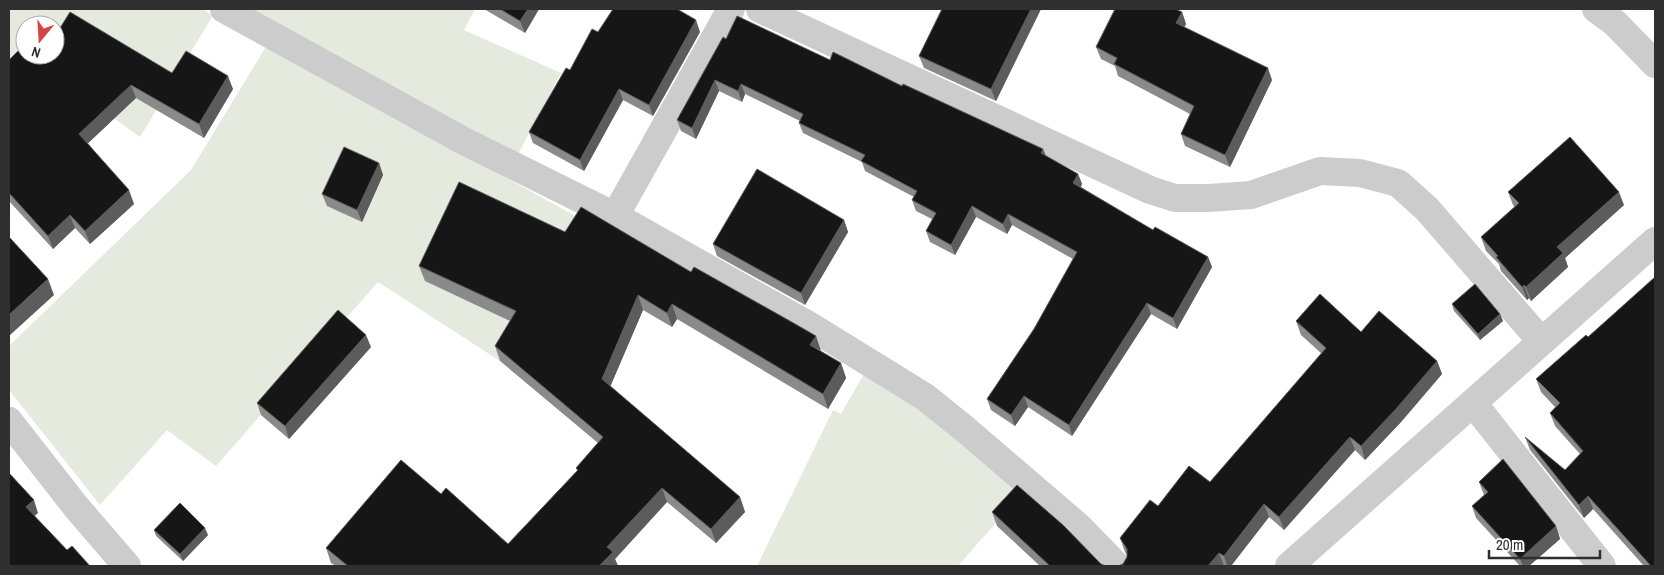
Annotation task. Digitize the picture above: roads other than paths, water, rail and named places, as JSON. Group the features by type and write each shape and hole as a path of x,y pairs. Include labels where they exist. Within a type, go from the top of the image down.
{"street":[{"path":"224,9 462,140 614,216 810,326 925,397 1079,527 1117,566"},
{"path":"614,216 731,9"},
{"path":"760,9 1150,190 1175,198 1251,195 1320,171 1360,173 1398,183 1427,210 1541,341"},
{"path":"1596,9 1616,23 1655,64"},
{"path":"1289,566 1655,241"},
{"path":"1473,403 1602,566"},
{"path":"9,421 77,508 126,566"}]}
